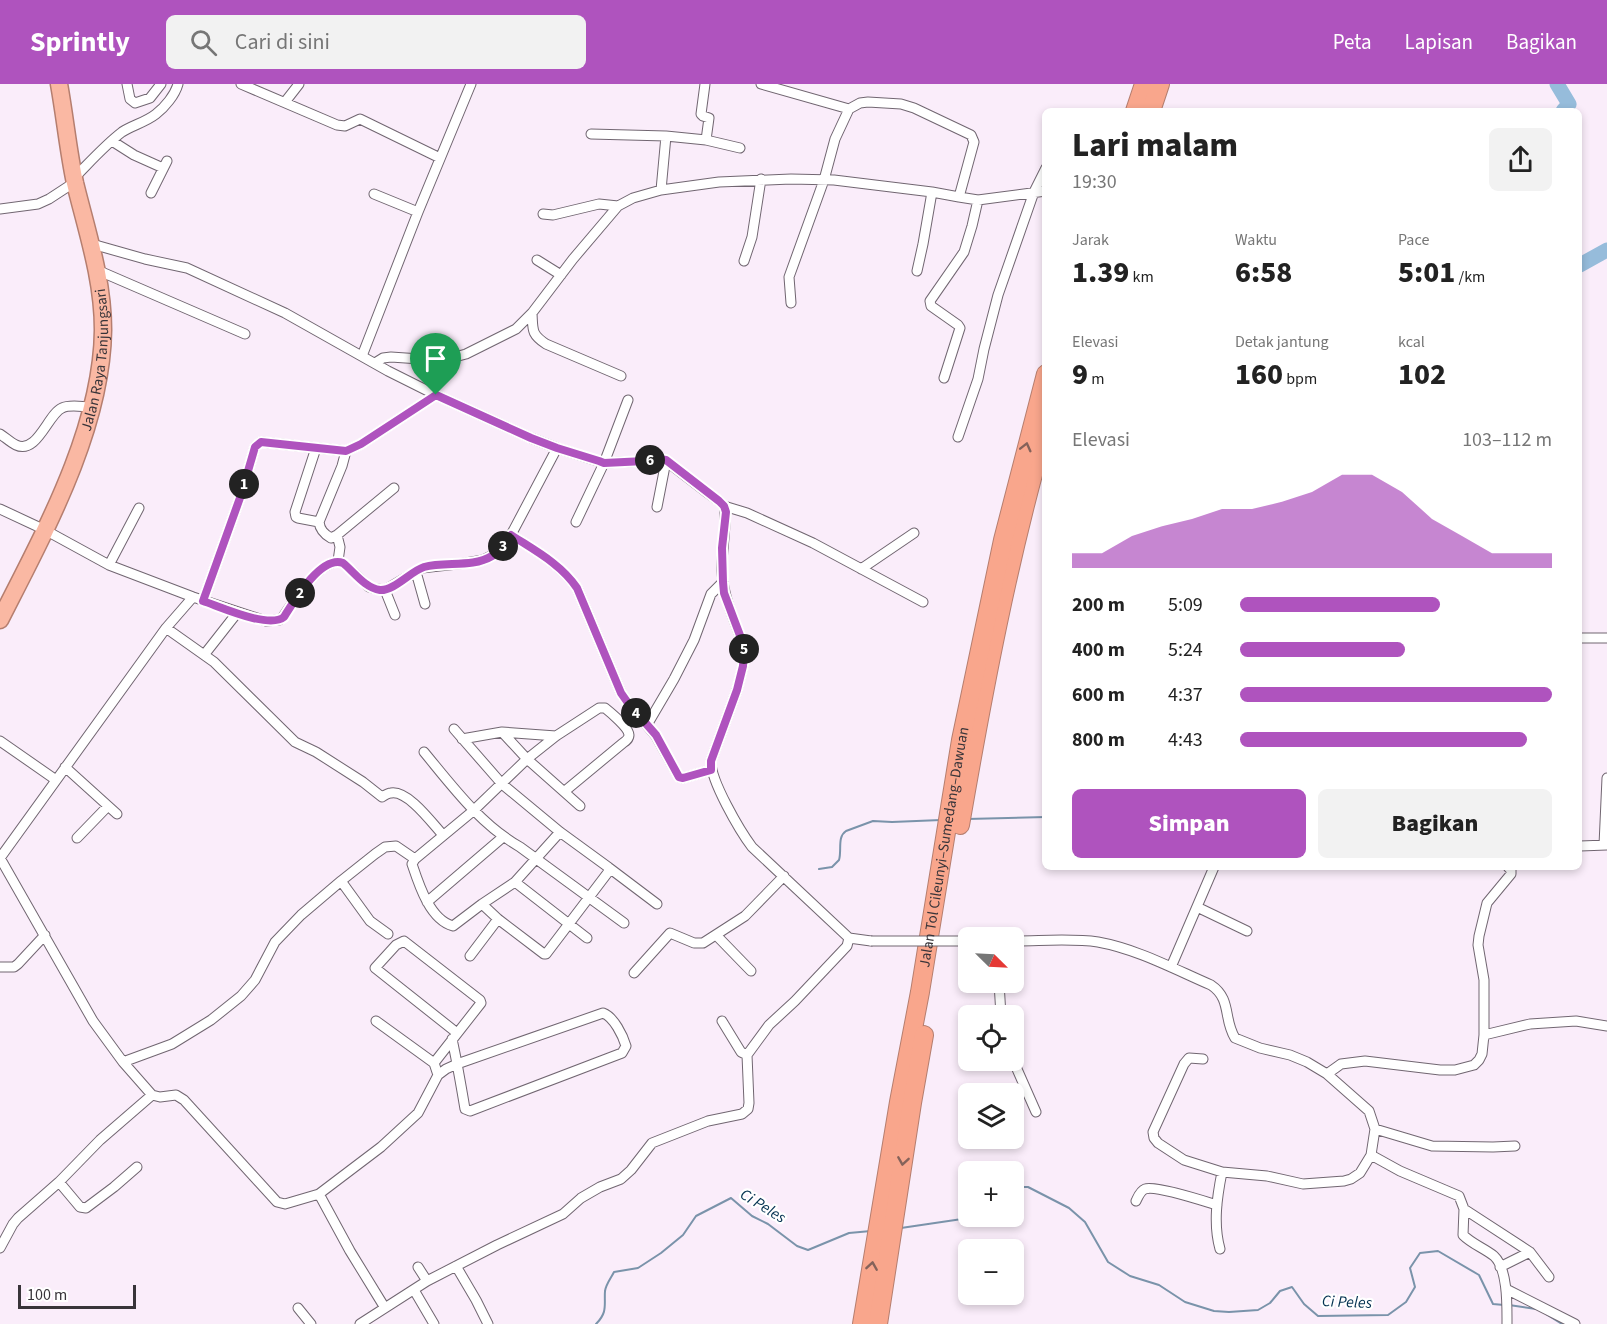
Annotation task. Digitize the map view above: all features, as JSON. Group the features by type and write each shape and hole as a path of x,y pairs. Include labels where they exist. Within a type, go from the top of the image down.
{"highway":[{"name":"Jalan Raya Tanjungsari","path":"0,620 67,481 81,442 100,366 102,315 97,270 75,180 58,84"},
{"path":"1136,108 1144,84"},
{"path":"1152,108 1160,84"},
{"name":"Jalan Tol Cileunyi–Sumedang–Dawuan","path":"878,1324 920,992 961,740 1003,540 1042,389"},
{"name":"Jalan Tol Cileunyi–Sumedang–Dawuan","path":"862,1324 974,741 1015,544 1042,443"}],"street":[{"path":"127,84 130,99 135,103 150,98 161,84"},
{"path":"241,84 337,125 345,126 360,120 440,158"},
{"path":"285,102 299,84"},
{"path":"362,356 471,84"},
{"path":"705,84 701,114 709,118 706,140"},
{"path":"761,84 849,109"},
{"path":"0,209 38,204 49,199 75,180 121,132 156,114 168,102 175,85"},
{"path":"791,303 789,277 824,180 835,139 849,109 860,103 868,102 901,104 971,135 974,141 959,197"},
{"path":"591,134 666,136 706,140 740,148"},
{"path":"661,190 666,136"},
{"path":"112,141 134,155 165,164 151,193"},
{"path":"958,437 978,379 998,295 1034,192 1042,176"},
{"path":"744,261 752,237 761,180"},
{"path":"375,363 383,358 391,357 451,358 466,354 516,329 532,313 618,206 633,198 661,190 719,182 824,180 932,192 978,200 1042,191"},
{"path":"917,271 932,192"},
{"path":"375,194 418,212"},
{"path":"944,378 960,328 931,306 930,301 964,252 978,200"},
{"path":"543,214 553,215 599,204 618,206"},
{"path":"92,244 145,260 187,268 277,309 436,395 557,448 604,463 666,460 719,501 726,512 722,548 724,593 744,646 744,655 737,690 711,761 711,770 743,835 752,847 849,938 958,941"},
{"path":"537,260 561,275"},
{"path":"97,270 245,334"},
{"path":"532,313 533,333 537,338 621,376"},
{"path":"203,601 241,495 255,447 261,442 346,451 361,444 436,395"},
{"path":"576,522 604,463 628,400"},
{"path":"0,434 22,447 40,436 60,409 69,406 91,407"},
{"path":"316,448 295,514 298,518 319,522"},
{"path":"0,509 45,530 109,565 237,613 266,621 279,620 284,617 304,586 330,564 338,561 369,587 385,590 426,567 461,564 483,560 493,555 511,535 557,448"},
{"path":"346,451 319,522 326,536 331,538 337,535 394,488"},
{"path":"657,507 666,460"},
{"path":"724,506 747,513 813,543 923,602"},
{"path":"109,565 139,508"},
{"path":"861,569 914,533"},
{"path":"337,535 340,547 338,561"},
{"path":"511,535 570,577 577,588 621,693 656,735 680,778 711,770"},
{"path":"416,572 425,604"},
{"path":"647,724 694,640 711,594 723,582"},
{"path":"385,590 394,615"},
{"path":"193,597 166,628 0,858 93,1021 123,1062 152,1095 160,1097 176,1095 184,1100 277,1202 285,1204 319,1194 381,1146 418,1113 438,1075 457,1064 603,1013 608,1014 613,1020 627,1046 622,1053 470,1111 465,1108 457,1064 455,1036 375,968 396,945 404,940 481,1003 480,1005 455,1036 434,1063"},
{"path":"204,655 237,613"},
{"path":"166,628 214,662 295,742 316,752 382,796 399,793 409,798 443,835"},
{"path":"1582,638 1607,638"},
{"path":"560,832 515,882 452,926 443,921 427,903 412,864 415,859 473,811 527,759 556,736 602,707 607,709 629,733 629,736 565,791"},
{"path":"454,729 502,784 560,832 657,904"},
{"path":"462,738 502,732 556,736"},
{"path":"502,732 527,759 580,806"},
{"path":"0,741 56,780"},
{"path":"424,752 473,811 502,837 520,847 624,923"},
{"path":"65,766 117,814"},
{"path":"1582,846 1606,845 1607,778"},
{"path":"77,838 108,806"},
{"path":"427,903 502,837"},
{"path":"123,1062 172,1044 211,1020 241,996 255,980 275,942 301,915 386,847 396,846 415,859"},
{"path":"482,904 498,919 547,954 607,873 608,867"},
{"path":"1171,968 1213,870"},
{"path":"1326,1074 1341,1064 1365,1061 1440,1070 1474,1065 1479,1060 1484,1035 1484,980 1478,945 1487,903 1511,874 1511,870"},
{"path":"634,973 670,933 694,943 703,943 745,916 784,876"},
{"path":"341,881 370,921 388,934"},
{"path":"515,882 587,938"},
{"path":"1197,907 1247,931"},
{"path":"470,956 498,919"},
{"path":"0,967 14,967 45,935"},
{"path":"716,935 751,971"},
{"path":"360,1324 427,1281 563,1214 581,1198 621,1179 652,1143 708,1120 746,1112 749,1103 747,1055 769,1025 847,946 849,938"},
{"path":"1024,941 1095,942 1146,956 1211,985 1224,997 1231,1031 1235,1038 1307,1062 1326,1074 1369,1111 1376,1129 1371,1155 1360,1173 1344,1181 1303,1184 1267,1176 1222,1172 1184,1160 1158,1143 1153,1135 1186,1060 1189,1058 1203,1059"},
{"path":"376,1021 434,1063 438,1075"},
{"path":"722,1021 741,1052 747,1055"},
{"path":"1484,1035 1530,1024 1576,1021 1607,1026"},
{"path":"1018,1071 1036,1112"},
{"path":"0,1248 13,1224 100,1140 152,1095"},
{"path":"1376,1129 1432,1146 1515,1146"},
{"path":"1371,1155 1400,1171 1459,1196 1464,1209 1463,1235 1498,1260 1506,1289 1507,1324"},
{"path":"59,1182 80,1207 86,1208 137,1167"},
{"path":"1220,1249 1217,1233 1217,1205 1222,1172"},
{"path":"1136,1201 1146,1188 1167,1191 1217,1205"},
{"path":"319,1194 385,1308"},
{"path":"1464,1209 1530,1252 1549,1277"},
{"path":"1500,1267 1530,1252"},
{"path":"456,1266 488,1324"},
{"path":"418,1267 427,1281"},
{"path":"1506,1289 1575,1324"},
{"path":"414,1290 434,1324"},
{"path":"298,1308 311,1324"}],"waterway":[{"path":"1557,84 1569,104 1566,108"},
{"path":"1582,264 1607,250"},
{"path":"967,819 1042,817"},
{"path":"819,869 832,867 839,860 841,840 846,831 873,821 941,820"},
{"name":"Ci Peles","path":"1024,1187 1069,1208 1085,1222 1108,1262 1130,1276 1159,1285 1185,1302 1214,1311 1258,1310 1270,1303 1280,1291 1292,1287 1304,1304 1318,1316 1388,1315 1406,1302 1415,1287 1410,1268 1420,1253 1438,1251 1479,1275 1493,1304 1504,1305"},
{"name":"Ci Peles","path":"596,1324 604,1312 607,1283 614,1272 638,1268 683,1235 696,1216 731,1198 752,1216 768,1224 797,1246 808,1250 849,1233 871,1231"},
{"name":"Ci Peles","path":"901,1228 958,1220"},
{"name":"Ci Peles","path":"1509,1305 1536,1309"},
{"name":"Ci Peles","path":"1546,1314 1562,1324"}],"route":[{"path":"436,395 531,438 604,463 666,460 724,506 726,512 722,571 724,593 744,646 744,655 737,690 711,761 711,770 683,778 679,777 656,735 621,693 577,588 570,577 511,535 493,555 483,560 422,568 385,590 369,587 343,563 334,562 322,569 304,586 284,617 279,620 266,621 250,617 203,601 241,495 255,447 258,444 261,442 346,451 361,444 436,395"}]}
